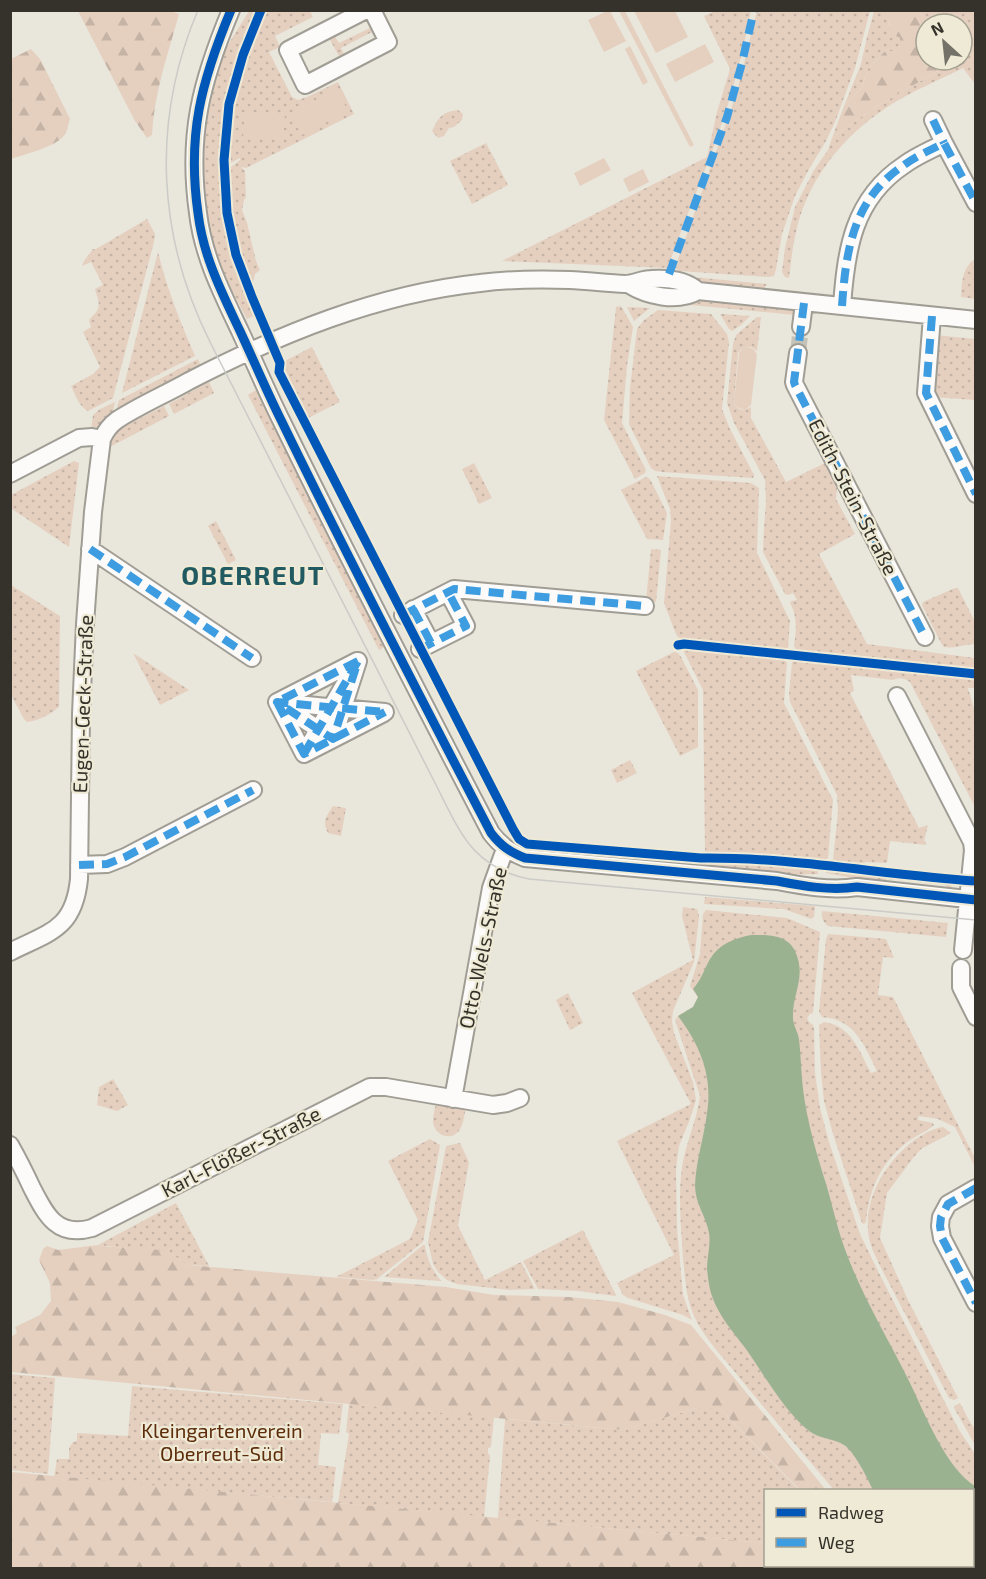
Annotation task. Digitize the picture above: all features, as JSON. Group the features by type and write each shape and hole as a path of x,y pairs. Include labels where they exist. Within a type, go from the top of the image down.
{"street":[{"name":"Otto-Wels-Straße","path":"231,10 207,73 199,104 195,140 195,187 203,241 210,267 319,499 491,833 505,849 491,888 453,1099"},
{"path":"366,10 337,17 288,50 305,85 388,42 372,10"},
{"path":"933,120 975,203"},
{"path":"842,306 852,232 870,199 880,186 903,165 944,143"},
{"path":"249,352 333,316 406,296 443,288 518,280 569,280 628,284 651,279 678,281 691,285 698,291 975,320"},
{"path":"801,327 804,303"},
{"path":"932,316 926,393 975,494"},
{"name":"Eugen-Geck-Straße","path":"10,952 57,928 68,916 76,900 79,879 82,674 90,549 102,439 111,424 125,415 249,352"},
{"name":"Edith-Stein-Straße","path":"798,353 795,385 925,638"},
{"path":"10,474 79,438 102,439"},
{"path":"90,549 252,658"},
{"path":"452,595 408,612 426,646 466,626 463,613 452,595 454,589 645,606"},
{"path":"277,702 358,661 337,708 333,739"},
{"path":"897,696 971,838 973,850 972,900 968,942"},
{"path":"277,702 385,712 304,754"},
{"path":"277,702 333,739"},
{"path":"277,702 304,754"},
{"path":"304,754 318,729 337,708"},
{"path":"79,865 107,864 125,857 253,790"},
{"path":"505,849 525,858 841,889 857,887 972,900"},
{"path":"961,968 961,987 975,1017"},
{"name":"Karl-Flößer-Straße","path":"10,1145 49,1218 62,1227 78,1231 92,1228 365,1088 386,1087 493,1105 520,1098"},
{"path":"975,1188 948,1204 941,1217 940,1226 945,1244 975,1303"}],"green space":[{"path":"167,10 179,14 159,89 152,135 147,138 135,121 78,11"},
{"path":"757,10 870,11 855,68 835,122 795,196 782,234 774,276 680,271 675,268 737,92"},
{"path":"249,11 260,11 241,51 225,101 218,155 221,198 229,240 238,272 256,315 247,319 215,253 205,206 202,155 207,103 213,80 224,52"},
{"path":"266,11 310,11 313,17 275,36 280,47 269,52 292,97 298,100 338,82 354,114 246,168 241,167 245,171 246,197 242,210 260,270 255,274 252,286 242,257 232,212 231,167 240,158 231,163 231,142 240,85"},
{"path":"610,11 626,41 604,52 588,20"},
{"path":"619,11 625,11 694,145 690,147"},
{"path":"634,11 675,11 688,37 656,53"},
{"path":"715,11 751,11 726,112 668,268 502,261 707,157 730,69 704,16"},
{"path":"874,11 887,11 890,26 900,38 900,46 894,52 886,50 868,69 862,87 844,106 861,64"},
{"path":"887,11 919,12 914,12 914,72 936,72 872,109 832,138 844,106 862,87 868,69 886,50 894,52 900,46 900,38 893,34"},
{"path":"918,11 973,12 919,12"},
{"path":"974,13 976,15 975,84 966,72 974,72"},
{"path":"370,16 382,38 377,41 372,32 341,48 345,56 340,58 329,38 334,35 339,43 370,28 365,19"},
{"path":"705,44 714,62 675,82 666,64"},
{"path":"630,46 648,82 643,85 625,49"},
{"path":"31,49 40,59 70,119 62,138 41,149 11,159 11,59"},
{"path":"936,72 955,72 916,91 872,118 856,131 828,162 807,197 795,237 789,278 785,277 782,272 785,248 795,207 814,170 828,150 832,138 872,109"},
{"path":"337,89 348,111 302,135 290,113"},
{"path":"458,110 463,114 462,120 449,128 444,136 438,138 432,131 439,119 448,112"},
{"path":"245,112 285,114 283,140 243,138"},
{"path":"486,143 508,185 472,204 450,161"},
{"path":"604,158 611,170 580,186 574,173"},
{"path":"643,169 649,182 629,192 623,179"},
{"path":"147,219 155,234 154,242 113,398 88,411 80,403 71,386 93,374 100,367 83,332 91,327 89,320 98,309 99,303 95,289 103,285 91,262 82,266 93,249"},
{"path":"158,252 174,305 195,356 122,393"},
{"path":"975,259 975,299 961,297 965,271"},
{"path":"671,275 767,284 761,292 704,287"},
{"path":"701,298 793,308 796,315 670,303"},
{"path":"621,306 633,327 622,423 646,470 635,479 604,420 616,307"},
{"path":"627,307 650,308 634,321"},
{"path":"658,310 711,314 727,334 729,342 722,409 754,475 753,478 662,472 651,468 629,424 630,388 637,329 644,320"},
{"path":"720,314 750,316 732,331"},
{"path":"757,317 761,317 757,351 747,347 738,353 734,403 741,410 751,407 751,418 786,482 827,462 836,479 836,499 855,534 819,554 867,644 975,658 975,669 802,653 796,650 794,646 795,619 790,603 797,600 793,593 785,594 763,552 765,480 734,423 727,403 736,335"},
{"path":"935,335 975,339 975,400 932,397"},
{"path":"312,347 340,402 304,420 280,372 281,363"},
{"path":"747,347 754,350 757,355 751,405 745,410 734,403 739,353"},
{"path":"198,359 201,366 117,409 119,400"},
{"path":"209,382 214,393 174,414 169,404"},
{"path":"256,390 388,645 379,650 248,395"},
{"path":"115,402 113,411 104,418 99,426 91,429 93,415"},
{"path":"164,406 169,416 106,449 110,437 119,429"},
{"path":"74,461 79,463 69,547 12,509 11,495"},
{"path":"474,463 492,498 479,504 462,469"},
{"path":"657,476 751,483 759,488 757,553 790,621 786,651 682,640 677,636 664,603 670,509"},
{"path":"646,477 650,479 667,513 663,540 647,539 621,490"},
{"path":"216,521 236,560 228,564 208,526"},
{"path":"651,549 661,550 656,602 646,601"},
{"path":"11,585 60,616 59,707 44,717 27,722 11,695"},
{"path":"958,588 975,622 976,644 944,647 922,605 923,602"},
{"path":"685,650 783,659 787,663 784,703 833,800 828,858 825,863 705,853 703,690"},
{"path":"674,652 681,657 698,690 698,747 680,756 636,671"},
{"path":"133,653 189,690 160,705"},
{"path":"797,660 975,677 975,688 968,688 975,712 975,807 910,682 902,678 893,680 851,675 854,691 850,693 919,828 928,825 924,841 926,845 890,841 887,863 865,862 864,866 836,864 833,859 838,812 837,795 790,702 792,662"},
{"path":"630,760 637,773 617,783 611,770"},
{"path":"333,806 346,808 341,836 328,833 326,829 326,819"},
{"path":"704,861 735,861 817,869 818,874 782,875 704,868"},
{"path":"828,868 952,881 951,890 948,890 946,885 887,879 883,883 826,873"},
{"path":"705,897 815,906 814,917 811,919 784,909 704,904"},
{"path":"683,907 697,909 699,916 694,962 673,1011 672,1021 674,1033 693,1082 696,1100 679,1146 676,1169 677,1227 683,1295 692,1320 683,1315 628,1298 623,1295 617,1283 674,1255 617,1141 691,1104 632,993 693,960 682,916"},
{"path":"706,910 787,918 820,932 813,1013 807,1018 814,1028 815,1073 820,1108 860,1234 959,1430 975,1454 975,1568 902,1567 974,1567 974,1489 833,1489 702,1331 691,1309 684,1273 680,1190 682,1167 700,1096 675,1020 693,1007 698,997 690,986 700,954 703,914"},
{"path":"822,911 948,923 946,937 828,926 823,920"},
{"path":"828,934 886,939 894,958 883,957 878,995 893,997 975,1158 975,1167 955,1127 938,1119 919,1116 918,1120 934,1125 906,1143 889,1160 873,1188 864,1224 824,1101 819,1025 824,1022 834,1024 848,1034 871,1073 877,1071 857,1035 843,1023 822,1017 819,1012"},
{"path":"568,993 583,1023 570,1030 556,1000"},
{"path":"113,1079 128,1105 117,1111 97,1105 99,1087"},
{"path":"436,1103 466,1108 462,1125 454,1135 445,1136 437,1132 433,1122"},
{"path":"943,1127 951,1133 921,1149 887,1193 880,1238 908,1300 958,1398 954,1400 949,1398 879,1264 871,1245 868,1229 868,1216 875,1190 888,1167 914,1140"},
{"path":"430,1139 440,1145 423,1242 377,1279 336,1277 410,1239 418,1220 388,1161"},
{"path":"460,1143 469,1162 458,1226 485,1280 521,1262 535,1289 509,1290 457,1284 447,1280 433,1264 428,1242 446,1146"},
{"path":"176,1203 209,1266 187,1265 173,1255 164,1252 98,1245"},
{"path":"583,1230 616,1295 538,1289 523,1261"},
{"path":"98,1245 144,1248 173,1255 187,1265 446,1287 494,1295 569,1297 618,1302 665,1315 691,1325 825,1489 798,1489 719,1408 697,1408 623,1430 11,1372 11,1337 17,1333 15,1327 40,1315 51,1301 50,1283 39,1260 43,1249 47,1246 58,1250"},
{"path":"425,1245 430,1264 441,1281 384,1277"},
{"path":"10,1374 55,1378 48,1474 11,1470"},
{"name":"Kleingartenverein Oberreut-Süd","path":"132,1386 343,1404 339,1434 321,1433 318,1465 336,1467 332,1502 54,1477 57,1459 69,1459 69,1448 73,1442 77,1441 77,1433 128,1436"},
{"path":"960,1403 975,1429 975,1445 954,1408"},
{"name":"Kleingartenverein Oberreut-Süd","path":"349,1404 494,1417 491,1447 488,1448 490,1456 484,1517 338,1503 349,1434 346,1432"},
{"path":"697,1408 719,1408 798,1489 764,1489 764,1543 498,1518 505,1419 623,1430"},
{"path":"11,1472 764,1543 764,1567 889,1568 11,1568"}],"shaded area":[{"path":"751,935 782,938 795,951 800,969 793,1018 799,1039 802,1083 813,1138 838,1228 860,1286 937,1439 955,1467 975,1486 975,1568 934,1567 974,1567 974,1489 872,1489 848,1448 837,1441 814,1434 795,1418 722,1317 712,1296 707,1269 709,1233 695,1185 707,1113 708,1086 703,1062 693,1038 678,1016 693,1007 698,997 693,989 710,959 718,949 739,938"}],"tunnel":[{"path":"798,353 801,327"}],"tram line":[{"path":"198,10 183,52 173,94 167,136 167,178 171,221 180,262 193,303 211,344 451,815 469,843 493,865 529,879 976,920"}],"marked path":[{"path":"669,274 727,117 754,10"},
{"path":"933,120 944,143"},
{"path":"842,306 846,265 855,227 873,194 904,165 944,143 976,203"},
{"path":"804,303 795,385 925,637"},
{"path":"932,316 926,393 976,494"},
{"path":"90,549 252,658"},
{"path":"403,615 454,589 645,606"},
{"path":"420,649 466,626 448,592"},
{"path":"413,609 431,643"},
{"path":"358,661 277,702 304,754 385,712"},
{"path":"304,754 318,731 324,719 331,708 338,696 358,661 333,739 277,702 331,707 344,709 385,712"},
{"path":"79,865 107,864 125,857 253,790"},
{"path":"976,1188 948,1204 941,1217 940,1226 942,1238 976,1303"}],"cycle path":[{"path":"231,10 204,85 196,133 195,185 204,244 214,274 307,474 411,680 495,838 506,848 525,858 777,881 817,887 857,887 976,900"},
{"path":"261,10 243,55 229,104 224,160 227,213 236,255 280,363 279,372 519,839 527,844 701,858 770,860 976,881"},
{"path":"678,645 976,674"}],"district":[{"name":"OBERREUT","path":"253,576"}]}
